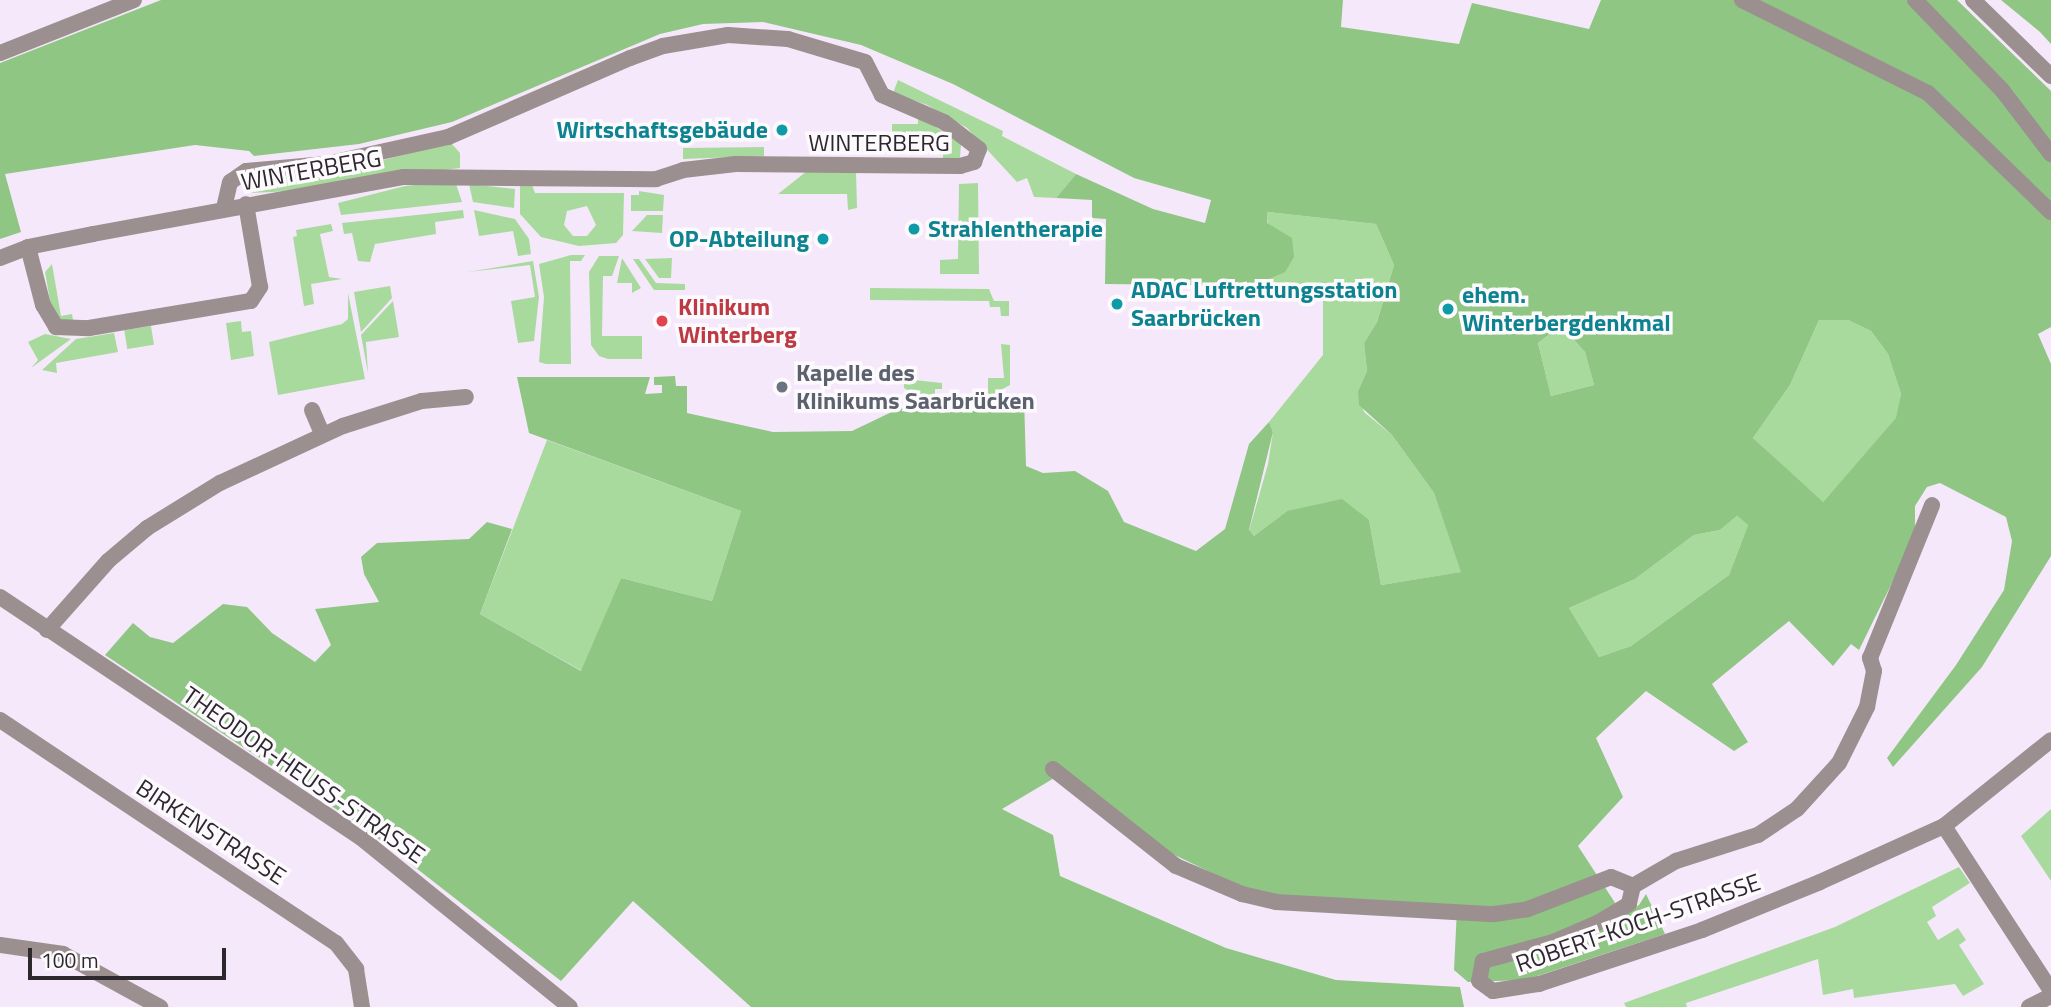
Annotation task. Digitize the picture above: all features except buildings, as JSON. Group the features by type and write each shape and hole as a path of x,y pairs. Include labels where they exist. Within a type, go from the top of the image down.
{"street":[{"path":"0,53 134,0"},
{"path":"1742,0 1928,93 2051,212"},
{"path":"1915,0 2002,90 2051,154"},
{"path":"1973,0 2051,76"},
{"name":"WINTERBERG","path":"728,35 788,39 865,62 882,95 944,122 979,149 978,158 968,166 719,165 656,179 424,175 246,204 224,208 230,183 246,171 338,162 448,137 630,58 663,46 728,35"},
{"path":"28,247 48,321 66,330 251,300 260,287 246,204"},
{"path":"0,258 28,247 224,208"},
{"path":"47,630 90,579 147,528 220,483 322,433 422,401 466,397"},
{"path":"312,410 322,433"},
{"path":"1633,886 1676,861 1758,835 1797,809 1839,763 1867,707 1874,671 1870,658 1932,505"},
{"name":"THEODOR-HEUSS-STRASSE","path":"0,597 360,837 570,1007"},
{"name":"BIRKENSTRASSE","path":"0,720 336,943 356,969 362,1007"},
{"name":"ROBERT-KOCH-STRASSE","path":"1053,769 1176,866 1242,894 1276,902 1494,914 1528,909 1611,877 1633,886 1629,904 1597,923 1553,942 1483,961 1479,981 1493,991 1511,989 1622,957 1773,902 1944,826 2051,740"},
{"path":"1944,826 2051,993 2029,1007"},
{"path":"0,946 63,954 160,1007"}],"green space":[{"path":"161,0 1343,0 1341,27 1459,44 1472,3 1589,29 1601,0 1957,0 2051,91 2051,327 2038,334 2051,364 2051,556 1982,667 1893,767 1887,758 1956,665 2004,590 2012,541 2006,517 1940,483 1927,487 1915,506 1915,536 1859,650 1851,644 1833,666 1789,621 1712,684 1748,742 1734,751 1646,691 1596,738 1623,797 1578,846 1623,915 1639,905 1646,894 1665,934 1525,980 1468,982 1454,970 1457,909 1278,895 1243,888 1154,845 1066,771 1002,809 1053,835 1060,876 1226,948 1336,980 1460,987 1464,1007 751,1007 633,901 561,981 366,829 105,655 133,623 150,637 173,643 223,604 247,607 272,633 315,662 331,645 315,609 379,602 364,574 361,557 377,543 469,539 487,522 512,529 480,614 581,671 621,578 712,601 741,511 529,433 517,377 650,377 645,394 662,393 662,385 654,385 654,377 675,376 676,386 687,386 687,413 773,432 852,431 900,408 969,412 1024,397 1026,466 1043,473 1075,471 1108,491 1124,522 1196,551 1225,529 1249,444 1269,422 1273,432 1249,530 1254,536 1287,511 1342,499 1369,520 1381,585 1461,572 1434,493 1392,435 1359,405 1358,391 1367,371 1364,343 1377,322 1394,265 1376,224 1267,212 1267,223 1292,238 1294,257 1285,272 1269,279 1269,286 1105,284 1106,219 1092,218 1092,200 1056,198 1076,174 1153,209 1205,223 1211,200 1134,178 953,84 861,45 763,22 703,24 660,34 452,122 359,144 254,156 249,151 195,145 5,174 21,232 0,239 0,63","holes":["1819,320 1848,320 1871,331 1888,354 1901,394 1896,418 1823,502 1753,438 1790,385","1567,332 1585,352 1594,385 1551,396 1538,343 1551,333","1737,516 1748,525 1729,575 1631,646 1599,657 1569,608 1635,579 1694,535 1720,530"]},
{"path":"2001,0 2051,0 2051,44 2040,32"},
{"path":"898,80 1003,131 1002,136 1076,174 1056,198 1034,197 1027,178 1017,182 967,128 927,105 893,93"},
{"path":"918,115 961,144 960,158 943,159 943,146 934,146 933,137 892,137 892,124 918,124"},
{"path":"451,143 460,153 460,168 274,192 251,193 243,188 245,178 363,165"},
{"path":"764,147 764,156 683,159 683,148"},
{"path":"807,171 856,171 857,208 848,210 847,194 778,194"},
{"path":"455,181 462,202 341,215 338,203 405,186"},
{"path":"978,183 979,274 940,274 940,260 958,259 959,184"},
{"path":"469,184 515,189 514,208 473,202"},
{"path":"520,185 532,185 535,193 624,193 623,235 616,243 579,246 541,237 520,214","holes":["587,206 596,225 587,236 573,236 564,225 567,211"]},
{"path":"639,191 664,195 663,211 631,211 631,195 639,195"},
{"path":"463,210 464,218 435,222 436,234 375,244 370,262 358,261 352,233 344,234 342,223"},
{"path":"474,210 515,219 529,239 531,254 518,256 513,231 479,236"},
{"path":"1267,212 1376,224 1394,265 1377,322 1364,343 1367,371 1358,391 1364,412 1392,435 1434,493 1462,572 1381,585 1369,520 1287,511 1254,536 1249,531 1268,464 1273,432 1269,422 1323,355 1323,287 1269,286"},
{"path":"647,215 663,215 662,233 632,231"},
{"path":"331,224 333,231 320,234 329,277 342,279 311,284 314,304 304,306 293,237 297,236 296,230"},
{"path":"571,255 585,255 581,261 570,261 571,364 546,364 539,362 544,297 539,264"},
{"path":"599,256 619,256 612,276 603,276 602,336 642,336 642,359 608,359 599,356 591,345 589,272"},
{"path":"622,258 641,288 632,293 632,283 617,283"},
{"path":"672,258 671,278 659,278 645,259"},
{"path":"633,259 639,259 656,283 685,284 685,290 654,290"},
{"path":"533,261 539,297 534,341 518,343 511,301 535,297 530,265 468,272"},
{"path":"52,264 61,316 72,314 74,326 60,322 52,312 45,272"},
{"path":"390,286 392,298 361,332 354,292"},
{"path":"870,288 989,289 994,301 1009,301 1009,316 1001,316 1000,307 990,307 989,301 870,300"},
{"path":"348,293 365,379 278,395 269,342 342,324 348,319"},
{"path":"393,301 399,337 366,342 368,373 361,335"},
{"path":"1819,320 1848,320 1871,331 1888,354 1901,394 1897,418 1822,503 1753,438 1790,385"},
{"path":"241,321 242,332 251,331 254,356 231,360 226,323"},
{"path":"151,326 154,345 127,349 124,330"},
{"path":"1567,332 1585,352 1594,385 1551,396 1538,343 1551,333"},
{"path":"114,333 118,352 56,363 57,373 42,370 76,339"},
{"path":"45,334 71,339 31,368 38,360 28,342"},
{"path":"1001,344 1010,345 1010,385 988,397 988,378 1004,378"},
{"path":"904,379 942,383 942,389 935,389 935,398 919,396 904,388"},
{"path":"547,440 741,511 712,601 621,578 582,671 480,614"},
{"path":"1737,516 1748,525 1729,575 1631,646 1599,657 1569,608 1635,579 1694,535 1720,530"},
{"path":"2051,809 2051,881 2021,836"},
{"path":"1959,867 1970,883 1932,907 1936,916 1927,922 1938,940 1958,928 1966,940 1959,945 1984,984 1963,996 1955,984 1854,998 1853,989 1823,995 1818,959 1686,1003 1687,1007 1626,1007 1624,1003 1835,927"}],"place":[{"name":"Wirtschaftsgebäude","path":"782,130"},
{"name":"Strahlentherapie","path":"914,229"},
{"name":"OP-Abteilung","path":"823,239"},
{"name":"ADAC Luftrettungsstation Saarbrücken","path":"1117,304"},
{"name":"ehem. Winterbergdenkmal","path":"1448,309"},
{"name":"Klinikum Winterberg","path":"662,321"},
{"name":"Kapelle des Klinikums Saarbrücken","path":"782,387"}]}
